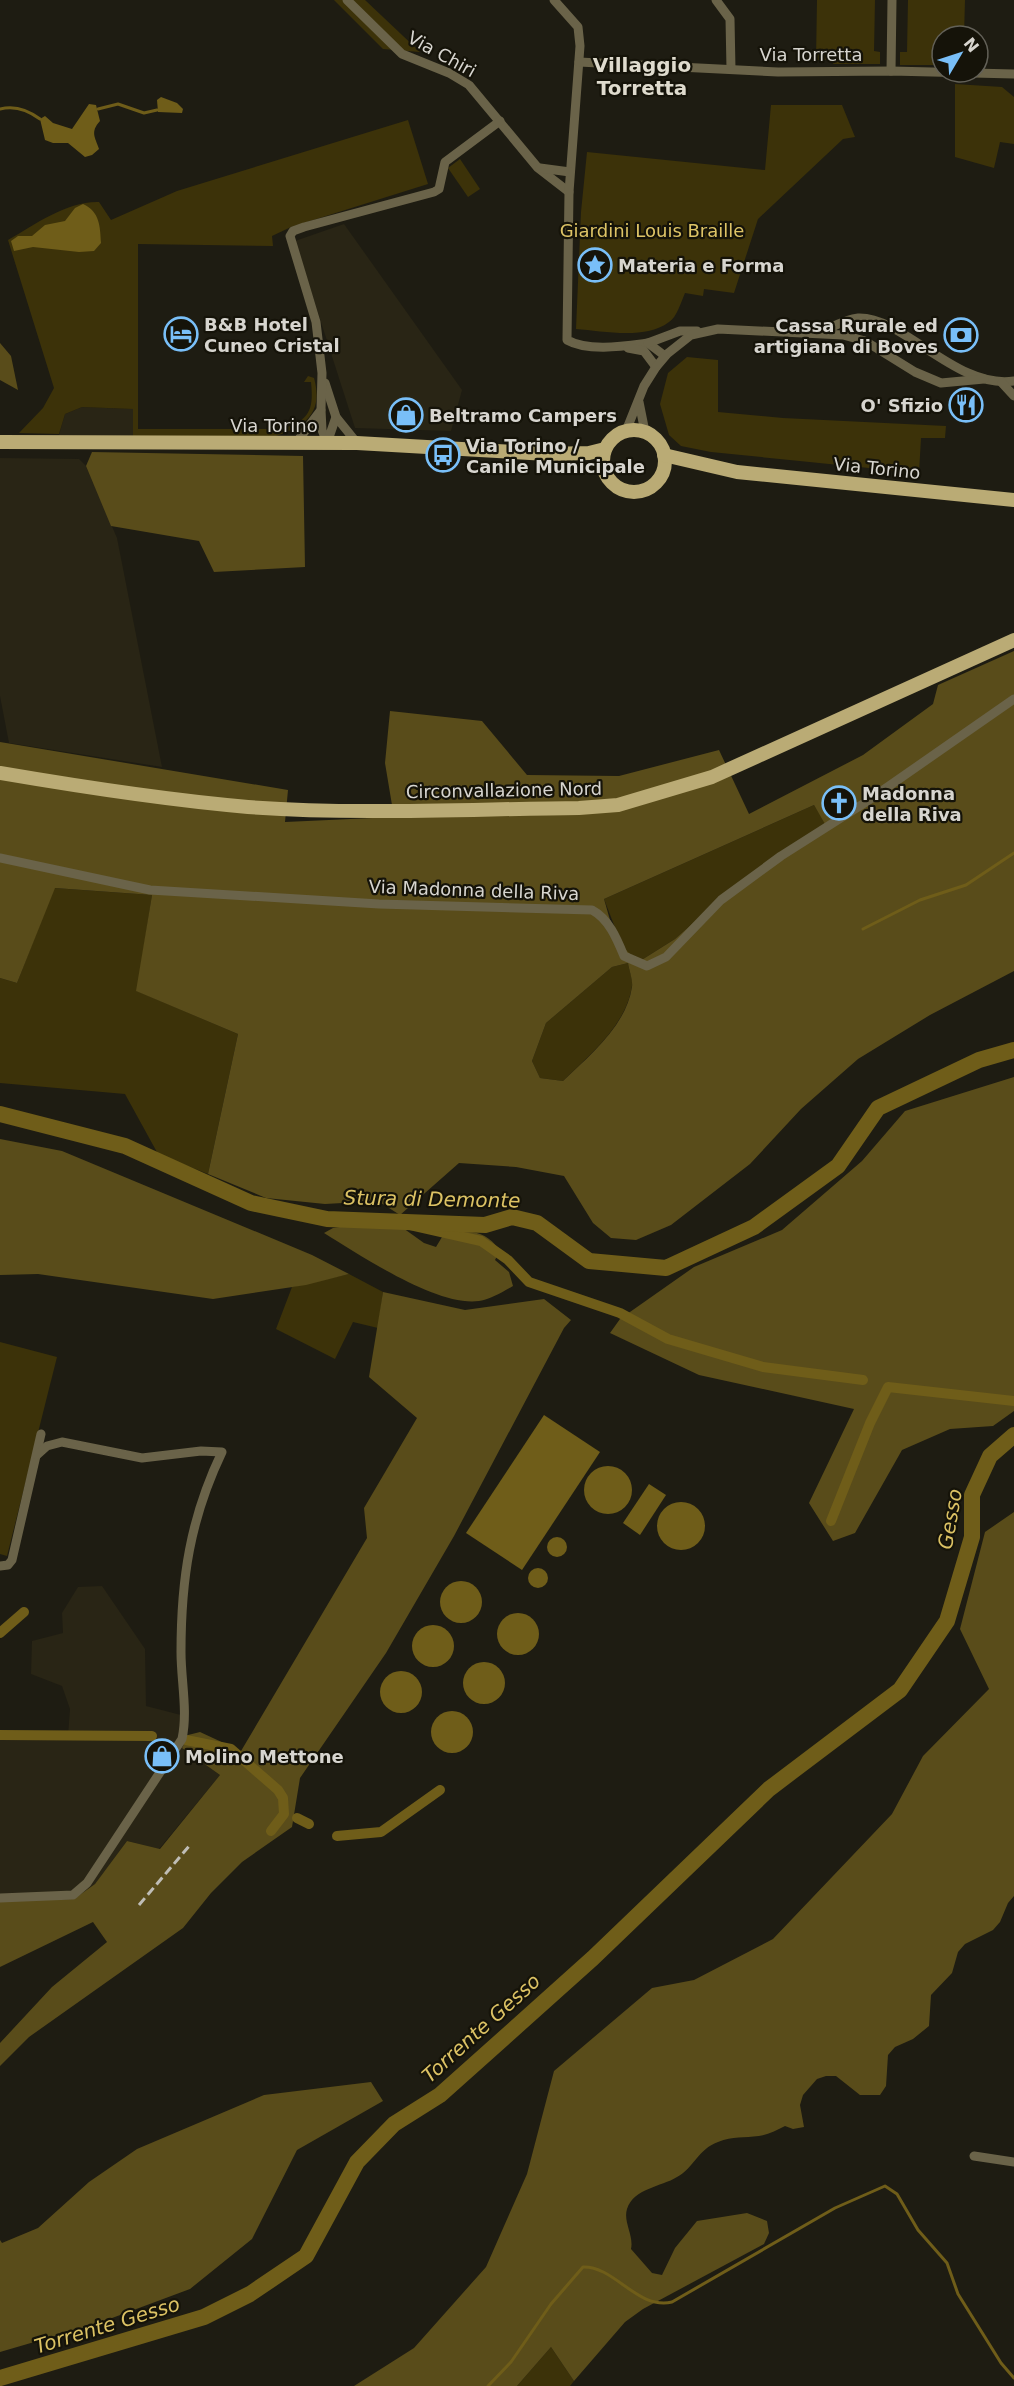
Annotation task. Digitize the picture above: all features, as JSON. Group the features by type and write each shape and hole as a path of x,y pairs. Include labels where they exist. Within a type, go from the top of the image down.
{"main road":[{"path":"626,431 645,432 655,439 664,455 663,471 651,486 629,491 615,485 604,467 605,449 613,437 626,431"},
{"name":"Via Torino","path":"0,442 357,443 548,454 589,453 605,449"},
{"name":"Via Torino","path":"548,454 593,462 604,467"},
{"name":"Via Torino","path":"664,455 737,472"},
{"name":"Via Torino","path":"663,471 737,472 1014,500"},
{"name":"Circonvallazione Nord","path":"0,773 80,786 247,807 346,811 579,808 618,804 712,777 1014,640"}],"street":[{"name":"Via Chiri","path":"347,0 402,54 449,73 469,85 538,168 569,192"},
{"path":"554,0 578,27 579,62 569,192 567,339 574,344 620,346 648,343 680,331 843,335 864,341 915,372 940,383 984,379"},
{"path":"716,0 730,19 731,69"},
{"path":"891,71 892,0"},
{"name":"Via Torretta","path":"579,62 778,72 891,71 1014,74"},
{"path":"327,443 322,430 322,372 316,322 290,236 293,231 434,192 439,189 444,162 500,121"},
{"path":"538,168 570,172"},
{"path":"817,335 857,318 872,320 889,327 935,356 984,379 1002,383 1014,381"},
{"path":"626,431 644,386 656,367 678,344 702,331"},
{"path":"648,343 665,356"},
{"path":"620,346 644,351 656,367"},
{"path":"322,372 336,417 357,443"},
{"path":"1002,383 1014,396"},
{"path":"639,402 645,432"},
{"path":"296,443 321,410"},
{"path":"327,443 336,417"},
{"name":"Via Madonna della Riva","path":"0,858 150,890 379,904 592,910 598,913 614,933 624,956 647,966 666,957 721,900 781,856 866,802 1014,699"},
{"path":"0,1566 8,1565 12,1560 41,1434"},
{"path":"0,1898 74,1895 87,1883 182,1739 185,1724 181,1652 184,1569 191,1536 211,1476 222,1452 201,1451 142,1458 62,1442 47,1446 37,1455"},
{"path":"974,2156 1014,2162"}],"shaded area":[{"path":"161,97 177,103 183,109 182,113 158,112 157,100"},
{"path":"89,104 96,105 100,121 94,132 99,149 92,155 85,157 68,143 53,143 45,140 40,119 45,116 53,123 72,129"},
{"path":"83,204 93,211 99,225 101,243 94,251 79,252 33,247 14,251 11,241 18,236 32,236 45,225 65,221 75,208"},
{"path":"344,224 462,390 451,431 355,428 295,241"},
{"path":"0,343 11,356 18,390 0,380"},
{"path":"82,407 133,409 133,437 58,438 65,414"},
{"path":"92,452 303,456 305,567 214,572 199,541 111,526 86,466"},
{"path":"0,458 79,459 86,466 117,538 162,767 9,743 0,696"},
{"path":"1014,651 1014,971 930,1015 858,1059 801,1109 750,1164 671,1225 636,1240 611,1238 593,1223 564,1176 516,1167 459,1163 400,1215 378,1201 325,1204 266,1198 208,1174 238,1034 136,991 152,895 55,888 17,983 0,978 0,742 288,790 285,822 394,817 385,763 390,711 482,721 527,775 619,776 719,750 749,814 863,755 933,704 938,685","holes":["814,805 825,824 702,915 675,939 640,961 625,949 612,927 604,899","628,963 632,987 615,1027 563,1081 540,1078 532,1061 546,1023 612,967"]},
{"path":"1014,1077 1014,1411 993,1426 950,1429 902,1450 855,1533 833,1541 809,1503 854,1409 699,1375 610,1333 620,1319 694,1267 782,1230 862,1161 905,1111"},
{"path":"0,1139 62,1151 312,1255 349,1274 306,1285 213,1299 38,1274 0,1275"},
{"path":"359,1224 403,1228 424,1243 436,1247 442,1237 467,1232 480,1234 487,1237 500,1250 495,1260 509,1272 513,1286 479,1301 462,1301 421,1288 399,1278 324,1233 333,1228"},
{"path":"383,1292 465,1310 544,1299 571,1320 564,1328 454,1536 386,1653 300,1778 292,1827 242,1862 211,1893 183,1928 29,2037 0,2066 0,2043 52,1987 107,1942 93,1922 0,1967 0,1901 74,1899 95,1884 127,1841 160,1849 220,1775 182,1748 188,1735 200,1732 241,1751 367,1538 364,1508 417,1418 369,1377"},
{"path":"544,1415 600,1452 522,1570 466,1533"},
{"path":"608,1466 625,1473 632,1490 625,1507 608,1514 591,1507 584,1490 591,1473"},
{"path":"649,1484 666,1495 640,1535 623,1523"},
{"path":"676,1502 686,1502 698,1509 705,1521 705,1531 698,1543 686,1550 676,1550 661,1539 657,1531 657,1521 668,1506"},
{"path":"1014,1512 1014,1896 993,1930 965,1944 958,1952 952,1973 931,1995 929,2026 913,2039 895,2047 888,2055 886,2086 880,2095 860,2095 836,2076 817,2079 803,2095 800,2105 804,2127 793,2129 785,2126 762,2135 718,2142 706,2149 683,2173 636,2197 626,2214 631,2249 652,2273 662,2275 675,2248 697,2221 747,2213 767,2221 769,2233 764,2244 643,2309 625,2322 574,2381 551,2347 517,2386 354,2386 414,2348 486,2267 527,2174 554,2071 652,1988 694,1980 773,1939 892,1814 923,1756 989,1689 960,1629 985,1532"},
{"path":"557,1537 564,1540 567,1547 564,1554 557,1557 550,1554 547,1547 550,1540"},
{"path":"538,1568 545,1571 548,1578 545,1585 538,1588 531,1585 528,1578 531,1571"},
{"path":"461,1581 476,1587 482,1602 476,1617 461,1623 446,1617 440,1602 446,1587"},
{"path":"102,1586 145,1649 146,1706 181,1715 185,1740 182,1748 220,1775 159,1849 127,1841 95,1884 74,1899 0,1901 0,1740 68,1736 70,1709 62,1686 31,1674 32,1641 63,1633 62,1613 78,1587"},
{"path":"518,1613 533,1619 539,1634 533,1649 518,1655 503,1649 497,1634 503,1619"},
{"path":"433,1625 448,1631 454,1646 448,1661 433,1667 418,1661 412,1646 418,1631"},
{"path":"484,1662 499,1668 505,1683 499,1698 484,1704 469,1698 463,1683 469,1668"},
{"path":"401,1671 416,1677 422,1692 416,1707 401,1713 386,1707 380,1692 386,1677"},
{"path":"452,1711 467,1717 473,1732 467,1747 452,1753 437,1747 431,1732 437,1717"},
{"path":"371,2082 383,2101 297,2150 252,2239 190,2289 96,2324 0,2352 0,2240 2,2243 38,2228 89,2182 137,2149 264,2095"}],"green space":[{"path":"334,0 365,0 420,52 383,49"},
{"path":"817,0 875,0 874,51 880,52 880,64 833,64 832,60 816,60"},
{"path":"908,0 965,0 964,24 930,24 930,65 900,65 900,52 907,52"},
{"path":"955,84 1002,87 1014,97 1014,144 1000,142 994,168 955,157"},
{"name":"Giardini Louis Braille","path":"771,105 842,105 855,137 843,139 758,219 734,293 704,289 703,296 685,293 672,320 660,328 649,331 624,333 576,329 581,212 587,152 765,170"},
{"path":"408,120 428,184 291,227 272,236 273,246 138,244 138,429 282,429 298,422 308,413 312,400 311,382 304,382 308,376 314,378 316,401 314,410 302,423 294,429 273,437 133,437 133,409 82,407 65,414 59,434 19,433 43,408 54,388 8,240 75,205 99,202 111,220 177,191"},
{"path":"460,159 480,189 468,197 448,168"},
{"path":"687,357 718,360 718,412 783,418 946,426 945,438 921,438 919,473 711,452 681,446 669,435 660,404 668,373"},
{"path":"814,805 826,824 702,915 675,939 640,961 624,951 604,899"},
{"path":"54,888 152,895 137,991 238,1034 208,1174 158,1154 125,1094 0,1083 0,978 17,983"},
{"path":"628,963 632,986 628,1001 605,1039 563,1081 540,1078 532,1061 546,1023 612,967"},
{"path":"349,1274 383,1292 378,1328 353,1322 335,1359 276,1329 292,1287"},
{"path":"0,1342 57,1357 7,1556 0,1554"},
{"path":"551,2347 574,2381 570,2386 517,2386"}],"waterway":[{"path":"98,109 118,104 144,113 157,110"},
{"path":"0,109 21,109 40,119"},
{"path":"863,929 920,900 966,885 1014,853"},
{"name":"Stura di Demonte","path":"0,1114 125,1146 251,1203 327,1219 485,1225 512,1217 537,1223 589,1261 666,1268 754,1227 838,1166 878,1108 979,1060 1014,1050"},
{"path":"388,1220 481,1241 508,1260 529,1282 620,1313 668,1339 763,1367 863,1380"},
{"path":"831,1521 870,1423 888,1387 1014,1401"},
{"name":"Torrente Gesso","path":"0,2378 204,2317 250,2294 306,2256 357,2162 394,2124 440,2095 496,2045 593,1958 769,1789 900,1690 947,1621 972,1537 972,1495 990,1456 1014,1435"},
{"path":"0,1633 24,1612"},
{"path":"0,1735 152,1736"},
{"path":"186,1740 231,1749 278,1790 283,1798 284,1814 271,1831"},
{"path":"337,1836 381,1832 440,1790"},
{"path":"297,1818 309,1824"},
{"path":"488,2386 511,2362 551,2304 583,2267 605,2273 648,2300 659,2303 672,2302 835,2208 885,2186 897,2194 918,2230 947,2263 958,2294 1001,2363 1014,2378"}],"railway":[{"path":"139,1905 190,1845"}],"place":[{"name":"Materia e Forma","path":"595,265"},
{"name":"B&B Hotel Cuneo Cristal","path":"181,334"},
{"name":"Cassa Rurale ed artigiana di Boves","path":"961,335"},
{"name":"O' Sfizio","path":"966,405"},
{"name":"Beltramo Campers","path":"406,415"},
{"name":"Via Torino / Canile Municipale","path":"443,455"},
{"name":"Madonna della Riva","path":"839,803"},
{"name":"Molino Mettone","path":"162,1756"}],"district":[{"name":"Villaggio Torretta","path":"642,76"}],"water label":[{"name":"Gesso","path":"950,1519"}]}
